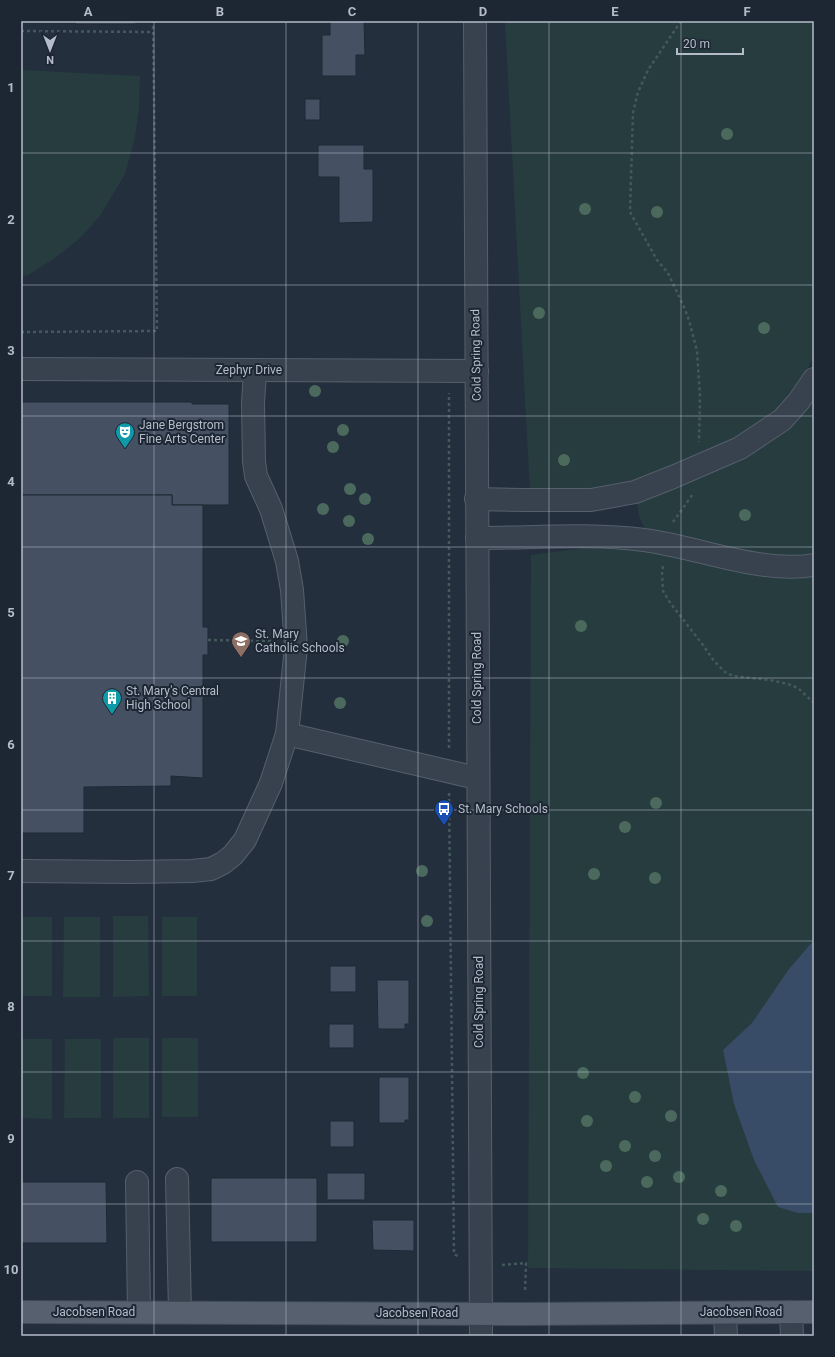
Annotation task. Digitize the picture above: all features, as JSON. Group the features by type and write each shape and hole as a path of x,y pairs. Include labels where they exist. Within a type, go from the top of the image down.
{"main road":[{"name":"Jacobsen Road","path":"21,1312 481,1314 814,1312"}],"street":[{"name":"Cold Spring Road","path":"475,21 477,778 481,1336"},
{"name":"Zephyr Drive","path":"21,369 477,371"},
{"path":"21,871 130,872 192,871 211,869 223,864 233,855 245,840 271,783 287,734 296,647 292,590 287,561 271,509 256,476 252,403 255,371"},
{"path":"476,498 591,500 635,492 740,448 782,420 799,401 814,378"},
{"path":"477,538 605,536 667,544 757,564 783,567 814,565"},
{"path":"287,734 477,778"},
{"path":"177,1180 180,1312"},
{"path":"137,1182 139,1312"},
{"path":"725,1312 726,1336"},
{"path":"791,1312 792,1336"}],"path":[{"path":"21,332 157,331 153,21"},
{"path":"681,21 648,70 638,92 633,113 630,212 657,260 668,273 684,307 698,351 700,397 698,480 694,493 669,530 662,573 663,591 714,661 725,672 733,676 770,680 788,684 798,688 814,704"},
{"path":"21,31 153,32"},
{"path":"208,640 276,641"}],"green space":[{"path":"505,21 814,21 814,356 804,376 773,412 752,429 714,448 611,489 530,493"},
{"path":"21,70 140,76 139,107 135,138 125,174 100,216 80,238 55,258 28,275 21,277"},
{"path":"814,395 814,553 786,556 751,553 646,531 639,516 637,501"},
{"path":"592,547 636,549 752,573 814,575 814,1271 528,1268 531,555"},
{"path":"113,916 148,916 149,996 113,997"},
{"path":"21,917 52,917 52,996 21,996"},
{"path":"64,917 100,917 100,997 63,997"},
{"path":"162,917 197,917 197,996 162,996"},
{"path":"113,1038 149,1038 149,1118 113,1118"},
{"path":"162,1038 198,1038 198,1117 162,1117"},
{"path":"21,1039 52,1039 52,1119 21,1118"},
{"path":"65,1039 101,1039 101,1118 64,1118"}],"water":[{"path":"814,940 814,1213 798,1213 778,1207 754,1160 734,1104 723,1050 752,1023 789,969"}],"building":[{"path":"75,21 136,21 136,24 75,24"},
{"path":"330,21 364,21 365,55 356,55 356,76 322,76 322,35 330,35"},
{"path":"305,99 320,99 320,120 305,120"},
{"path":"318,145 364,145 364,169 373,169 373,222 339,223 339,177 318,177"},
{"name":"Jane Bergstrom Fine Arts Center","path":"21,402 192,402 192,404 229,404 229,505 172,505 172,495 21,495"},
{"name":"St. Mary's Central High School","path":"21,495 172,495 172,505 203,505 203,627 208,627 208,655 203,655 203,778 171,776 171,786 84,787 84,833 21,833"},
{"path":"330,966 356,966 356,992 330,992"},
{"path":"377,980 409,980 409,1024 405,1024 405,1029 378,1029"},
{"path":"329,1024 354,1024 354,1048 329,1048"},
{"path":"379,1077 409,1077 409,1120 405,1120 405,1123 379,1123"},
{"path":"330,1121 354,1121 354,1147 330,1147"},
{"path":"327,1173 365,1173 365,1200 327,1200"},
{"path":"211,1178 317,1178 317,1242 211,1242"},
{"path":"21,1182 106,1182 107,1243 21,1243"},
{"path":"372,1220 414,1220 414,1251 373,1250"}],"place":[{"name":"Jane Bergstrom Fine Arts Center","path":"125,449"},
{"name":"St. Mary Catholic Schools","path":"241,658"},
{"name":"St. Mary's Central High School","path":"112,715"},
{"name":"St. Mary Schools","path":"444,826"}]}
